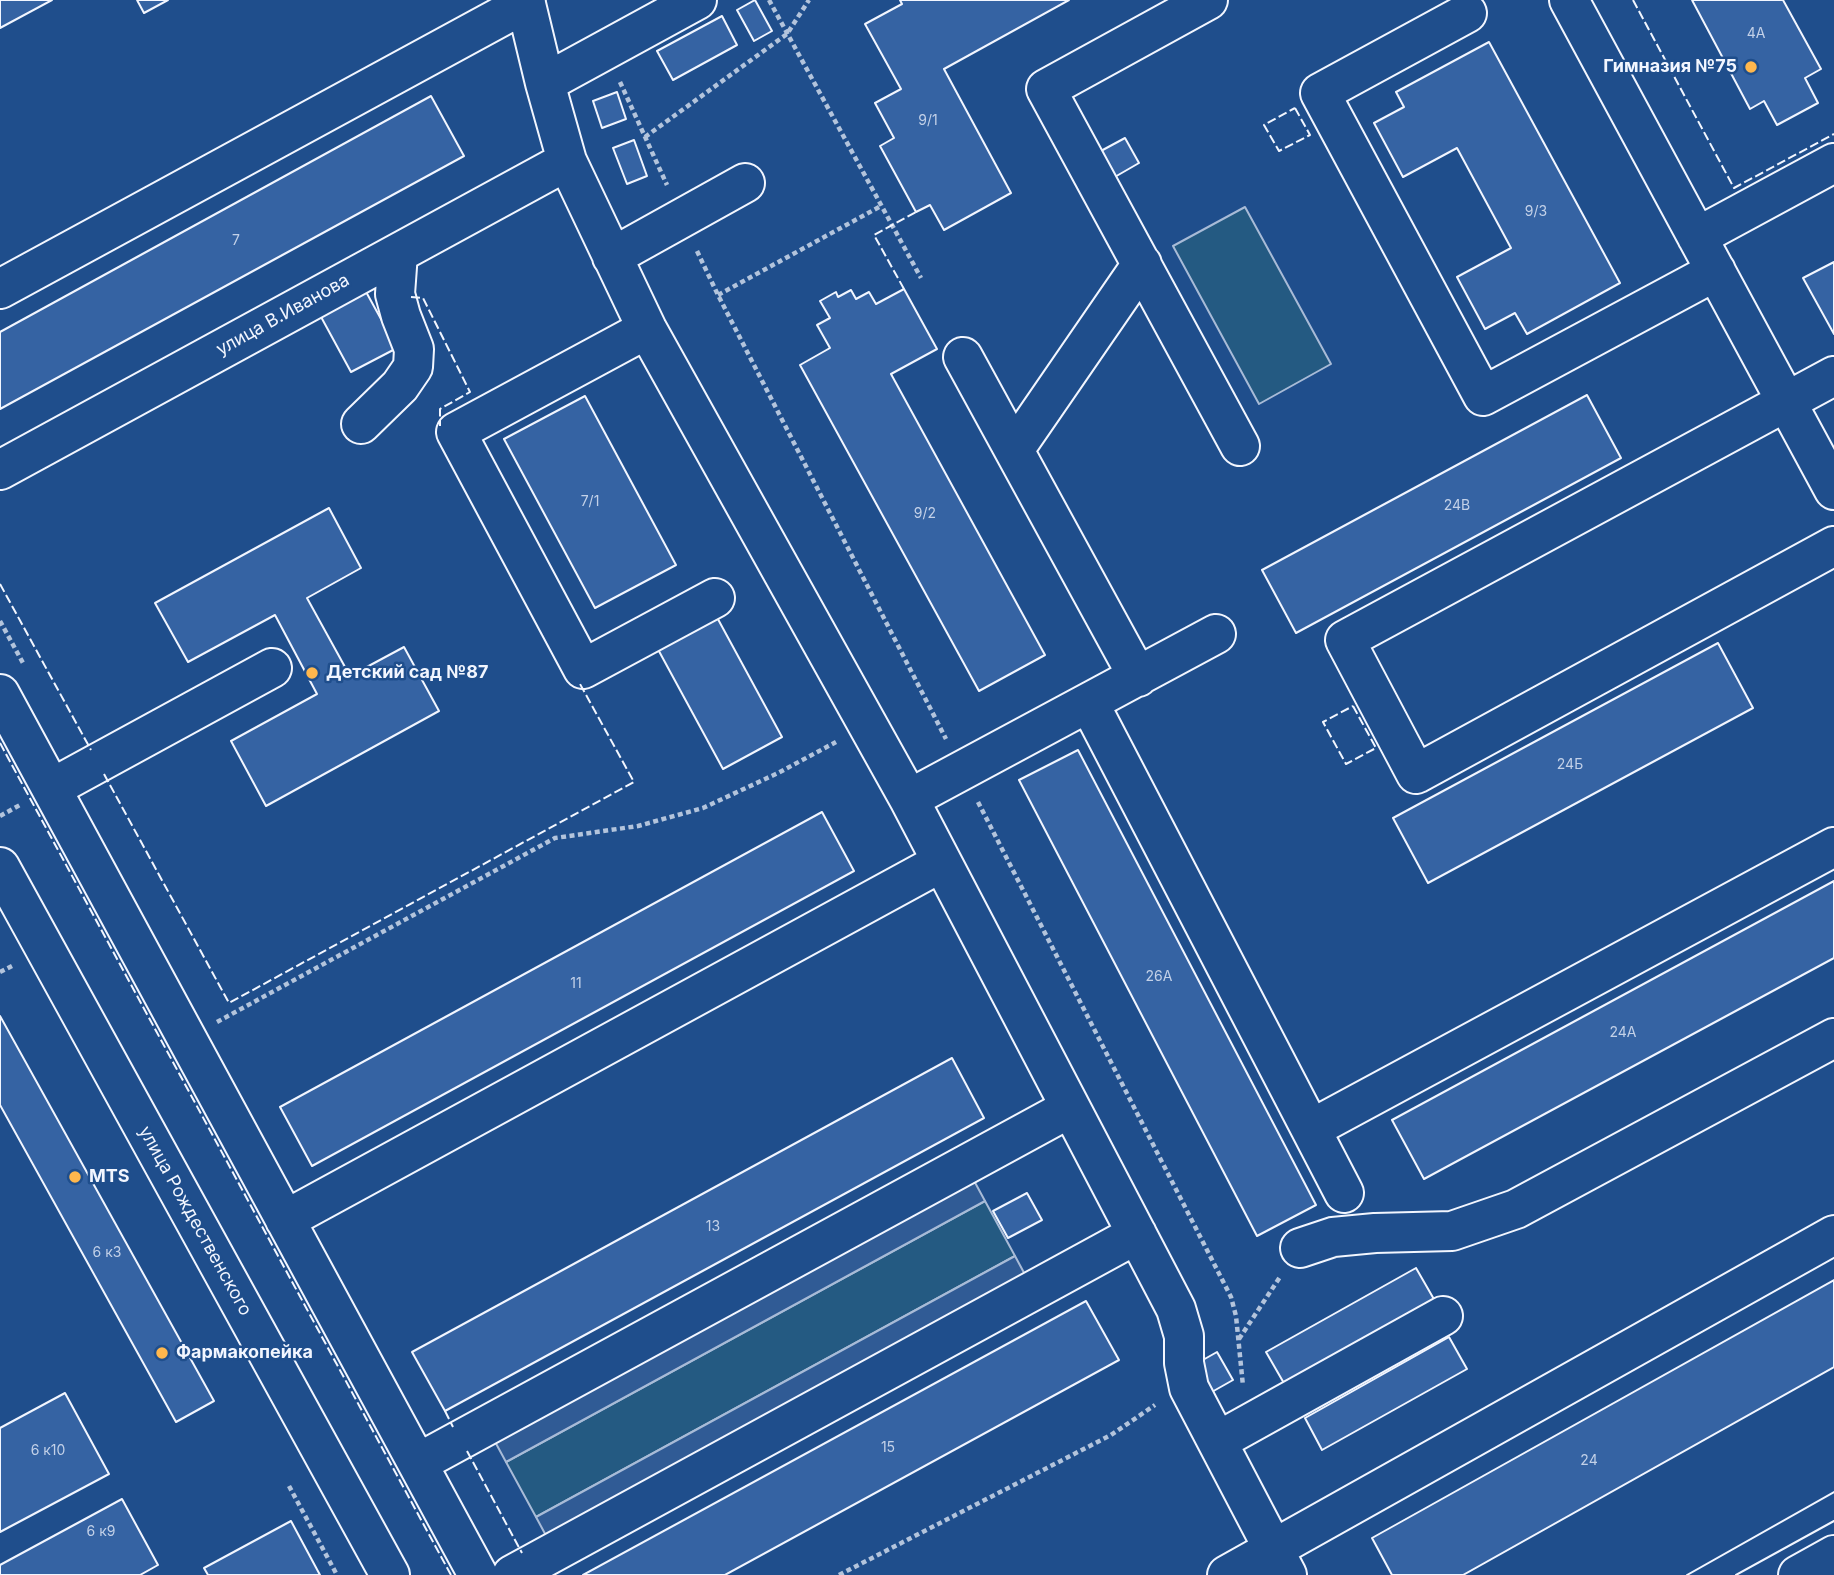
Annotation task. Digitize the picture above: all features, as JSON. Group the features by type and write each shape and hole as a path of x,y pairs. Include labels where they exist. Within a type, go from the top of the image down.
{"street":[{"path":"1208,0 1046,89 1240,446"},
{"path":"1569,0 1834,490"},
{"path":"0,289 525,1 567,160 612,257 647,329 909,799 1176,1310 1184,1336 1184,1363 1189,1388 1280,1562"},
{"path":"545,83 693,1"},
{"path":"1467,13 1320,93 1483,396 1716,271"},
{"name":"улица В.Иванова","path":"0,470 567,160"},
{"path":"1697,237 1834,163"},
{"path":"612,257 744,183"},
{"path":"362,424 400,386 413,367 414,349 395,294 398,253"},
{"path":"1014,450 1142,264"},
{"path":"647,329 456,432 583,669 715,598"},
{"path":"963,357 1138,677"},
{"path":"1834,376 1345,640 1416,774 1834,547"},
{"path":"909,799 1216,634"},
{"path":"41,794 272,668"},
{"path":"0,695 41,794 285,1220 478,1575"},
{"path":"1089,704 1345,1192"},
{"path":"1311,1129 1834,847"},
{"path":"285,1220 942,862"},
{"name":"улица Рождественского","path":"0,867 390,1575"},
{"path":"1300,1248 1334,1237 1452,1231 1516,1209 1834,1038"},
{"path":"418,1463 1070,1108"},
{"path":"512,1575 1137,1234"},
{"path":"1227,1575 1280,1562 1834,1235"},
{"path":"1217,1441 1443,1315"},
{"path":"1798,1575 1834,1555"}],"path":[{"path":"769,0 921,278"},
{"path":"645,137 787,34 809,0"},
{"path":"606,50 718,295 1231,1297 1236,1316 1241,1380 1252,1422"},
{"path":"718,295 881,206"},
{"path":"216,1022 555,838 638,826 703,808 778,773 867,725"},
{"path":"0,816 41,794"},
{"path":"839,1575 1111,1435 1161,1401 1189,1388"},
{"path":"289,1486 337,1575"}],"shaded area":[{"path":"1245,207 1331,364 1259,404 1173,246"},
{"path":"972,1177 985,1201 506,1462 493,1438"},
{"path":"985,1201 1015,1256 536,1517 506,1462"},
{"path":"1015,1256 1029,1282 550,1543 536,1517"}],"building":[{"path":"0,0 52,0 0,28"},
{"path":"137,0 168,0 144,13"},
{"path":"755,0 772,31 754,41 737,10"},
{"path":"900,0 1069,0 944,69 1011,193 944,230 930,205 916,212 880,146 894,138 875,103 901,89 865,24 902,4"},
{"path":"1692,0 1783,0 1821,69 1805,78 1818,103 1777,125 1764,101 1750,109"},
{"path":"722,16 737,45 673,80 657,51"},
{"path":"1489,42 1620,283 1527,334 1515,313 1485,329 1457,277 1511,248 1457,148 1403,177 1374,123 1404,107 1396,92"},
{"path":"617,92 626,119 602,128 593,101"},
{"path":"431,96 464,156 0,409 0,332"},
{"path":"1125,138 1139,163 1113,178 1099,152"},
{"path":"634,140 647,176 627,184 613,148"},
{"path":"1834,262 1834,334 1803,278"},
{"path":"904,289 937,349 891,374 1045,655 979,691 800,365 830,348 817,325 830,318 820,301 836,292 838,297 851,290 856,299 869,292 876,304"},
{"path":"365,290 397,348 351,372 320,315"},
{"path":"1587,395 1621,458 1296,633 1262,570"},
{"path":"585,396 676,565 595,608 504,439"},
{"path":"329,508 361,568 307,598 350,676 404,647 439,711 266,806 231,741 317,694 275,615 188,662 155,603"},
{"path":"713,610 782,737 723,769 654,642"},
{"path":"1718,643 1753,708 1428,883 1393,818"},
{"path":"1078,750 1316,1205 1257,1236 1019,780"},
{"path":"822,812 854,871 312,1166 280,1107"},
{"path":"1834,881 1834,958 1424,1179 1392,1120"},
{"path":"0,1016 214,1401 176,1422 0,1105"},
{"path":"952,1058 984,1118 445,1411 412,1352"},
{"path":"1027,1193 1042,1220 1008,1238 993,1211"},
{"path":"1416,1268 1435,1301 1285,1385 1266,1352"},
{"path":"1834,1280 1834,1367 1463,1575 1392,1575 1372,1538"},
{"path":"1086,1301 1119,1360 725,1575 583,1575"},
{"path":"1449,1337 1467,1369 1322,1450 1305,1418"},
{"path":"1217,1352 1233,1380 1210,1393 1194,1365"},
{"path":"65,1393 109,1474 0,1532 0,1428"},
{"path":"122,1499 158,1565 140,1575 0,1575 0,1565"},
{"path":"291,1521 320,1575 208,1575 204,1568"}],"tram line":[{"path":"1687,1575 1834,1492"},
{"path":"1736,1575 1834,1521"}],"fence":[{"path":"1633,0 1734,188 1834,134"},
{"path":"1295,108 1310,135 1279,151 1264,125 1295,108"},
{"path":"904,289 874,235 916,212"},
{"path":"411,297 423,298 470,392 440,409 440,426"},
{"path":"0,584 91,750"},
{"path":"104,774 229,1003 634,782 580,684"},
{"path":"1353,706 1376,748 1346,764 1323,722 1353,706"},
{"path":"0,743 451,1575"},
{"path":"445,1411 453,1427"},
{"path":"467,1451 522,1553"}],"place":[{"name":"Гимназия №75","path":"1751,67"},
{"name":"Детский сад №87","path":"312,673"},
{"name":"MTS","path":"75,1177"},
{"name":"Фармакопейка","path":"162,1353"}]}
